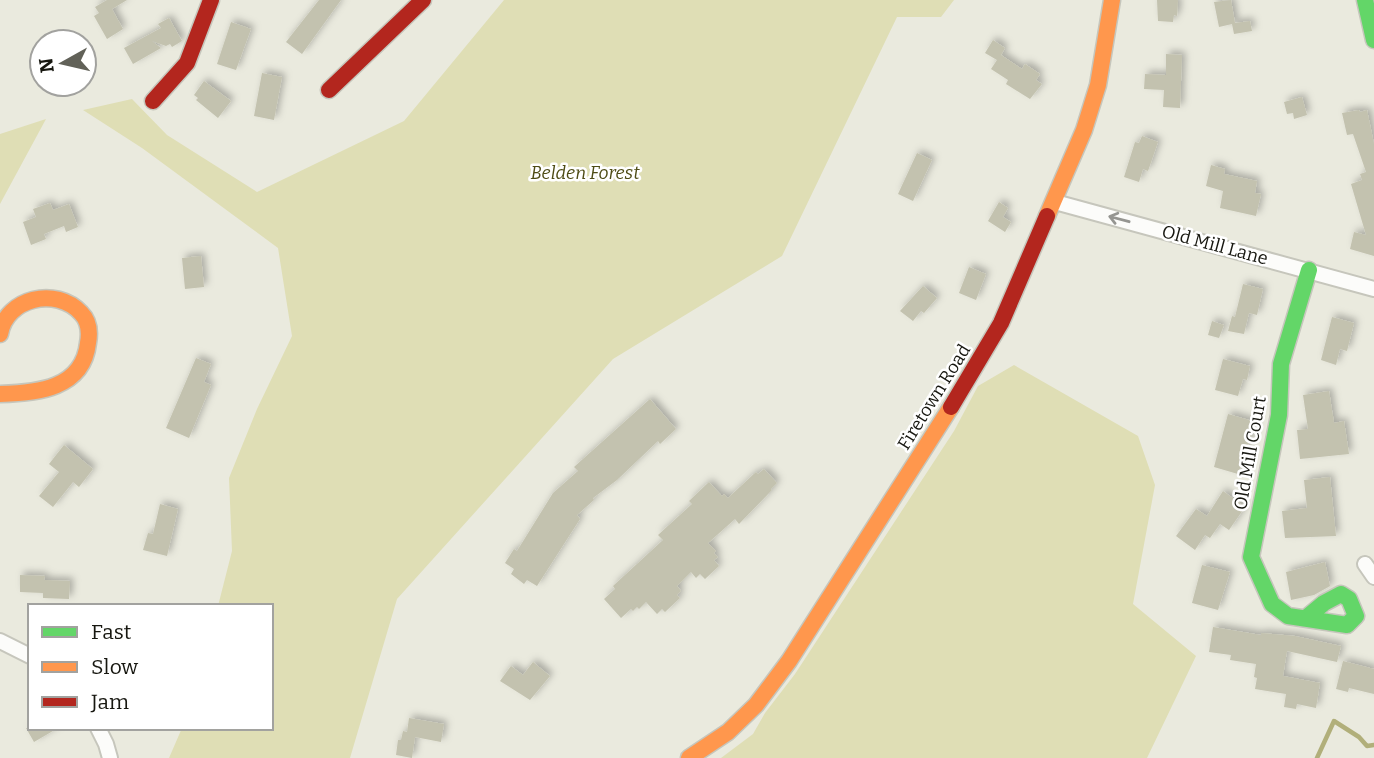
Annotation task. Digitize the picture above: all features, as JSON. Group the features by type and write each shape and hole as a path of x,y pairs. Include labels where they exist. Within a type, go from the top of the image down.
{"street":[{"path":"153,101 187,63 211,0"},
{"path":"329,90 423,0"},
{"name":"Firetown Road","path":"689,758 728,732 756,705 789,661 984,353 1018,288 1084,130 1098,85 1112,0"},
{"path":"1365,0 1374,40"},
{"name":"Old Mill Lane","path":"1055,202 1374,289"},
{"name":"Old Mill Court","path":"1306,618 1288,616 1272,604 1251,557 1279,415 1281,363 1309,270"},
{"path":"0,334 4,318 20,304 31,299 46,298 60,301 80,312 86,319 89,344 82,370 71,381 29,392 0,394"},
{"path":"0,641 28,655"},
{"path":"99,730 110,758"}],"green space":[{"name":"Belden Forest","path":"504,0 954,0 941,17 897,17 782,256 613,359 397,599 350,758 169,758 181,730 273,730 273,604 219,604 232,551 229,478 257,409 292,336 278,248 142,148 83,110 132,99 167,135 257,192 404,121"},
{"path":"46,119 0,204 0,134"},
{"path":"1014,365 1138,436 1155,485 1133,604 1196,656 1147,758 721,758 753,734 765,713 795,674 954,431 978,386"}],"building":[{"path":"107,0 127,0 112,9 123,29 107,39 94,16 99,13 95,7"},
{"path":"319,0 341,0 302,54 286,42"},
{"path":"1157,0 1178,0 1177,16 1174,15 1173,22 1158,21"},
{"path":"1231,0 1235,23 1250,21 1252,31 1234,34 1232,24 1219,27 1214,2"},
{"path":"169,18 182,41 172,47 170,44 166,46 152,41 161,48 133,64 124,48 161,28 158,24"},
{"path":"231,22 251,29 236,70 217,64"},
{"path":"993,40 1005,48 1001,55 1022,69 1025,64 1040,74 1036,80 1042,84 1030,99 1006,84 1008,80 991,69 997,60 985,53"},
{"path":"1166,54 1182,55 1180,108 1163,107 1164,90 1144,89 1145,74 1166,75"},
{"path":"262,73 282,77 274,120 254,116"},
{"path":"204,81 231,101 218,118 196,100 198,98 194,95"},
{"path":"1302,97 1307,115 1294,119 1293,113 1287,114 1284,102"},
{"path":"1367,110 1374,144 1374,256 1350,249 1354,232 1366,235 1351,184 1362,180 1360,174 1366,172 1353,134 1347,135 1342,113"},
{"path":"1142,136 1158,142 1148,171 1143,169 1139,182 1124,177 1135,142 1139,143"},
{"path":"917,153 932,160 913,201 898,194"},
{"path":"1211,165 1225,169 1224,174 1257,181 1255,193 1261,194 1256,216 1220,208 1223,191 1206,186"},
{"path":"999,202 1008,208 1003,217 1011,222 1005,232 988,221"},
{"path":"50,203 53,210 69,204 78,227 66,232 64,226 44,234 46,239 31,245 23,222 36,217 33,209"},
{"path":"201,256 204,287 185,289 182,258"},
{"path":"969,267 986,274 976,300 959,293"},
{"path":"1243,284 1263,289 1257,315 1249,313 1244,334 1228,331 1232,316 1235,317"},
{"path":"923,286 937,298 913,321 900,311"},
{"path":"1332,317 1354,323 1347,351 1340,349 1336,365 1321,360"},
{"path":"1212,321 1224,325 1219,338 1208,335"},
{"path":"196,358 211,364 204,382 211,385 189,438 166,428"},
{"path":"1223,359 1250,366 1247,380 1243,379 1238,396 1215,390"},
{"path":"1329,391 1334,423 1344,421 1349,454 1300,459 1297,430 1308,429 1303,395"},
{"path":"650,399 676,429 660,444 658,441 617,480 593,498 577,515 580,519 537,586 527,580 524,584 511,574 514,569 505,563 514,549 517,551 553,493 578,471 574,467"},
{"path":"1228,414 1256,422 1238,474 1214,467"},
{"path":"64,445 93,469 79,487 73,482 53,507 39,496 59,472 49,464"},
{"path":"764,469 777,483 772,490 739,524 735,519 708,543 716,551 714,553 718,557 714,560 719,566 705,579 700,574 696,578 691,572 677,586 681,591 677,595 680,598 665,612 662,609 657,614 646,602 639,609 631,609 621,618 604,599 615,589 613,586 663,540 658,535 692,504 689,501 709,482 722,496 724,494 728,498 756,472 758,474"},
{"path":"1330,477 1336,536 1285,538 1282,511 1307,508 1304,480"},
{"path":"1223,491 1245,507 1229,530 1220,524 1210,538 1205,535 1195,550 1176,536 1196,509 1207,516"},
{"path":"160,504 178,509 167,556 143,550 148,533 153,534"},
{"path":"1325,562 1330,586 1314,595 1291,600 1286,572"},
{"path":"1202,565 1230,572 1218,610 1192,603"},
{"path":"20,575 45,576 44,580 70,581 69,599 43,598 43,593 20,592"},
{"path":"1213,627 1261,635 1295,636 1341,646 1337,662 1287,651 1283,676 1320,683 1316,708 1297,704 1296,709 1284,707 1286,694 1255,689 1256,664 1230,660 1231,655 1209,652"},
{"path":"1343,661 1374,669 1374,694 1349,688 1348,692 1336,689"},
{"path":"533,662 550,676 530,700 500,681 511,666 523,675"},
{"path":"409,718 444,724 441,742 415,737 412,758 396,755 398,740 401,740 403,731 407,732"},
{"path":"26,728 55,730 34,742"}],"waterway":[{"path":"1317,758 1334,721 1359,737 1367,746 1374,745"}],"traffic: fast":[{"path":"1365,0 1374,40"},
{"path":"1306,618 1324,603 1341,594 1349,599 1356,616 1347,625 1288,616 1272,604 1251,557 1279,415 1281,364 1309,270"}],"traffic: slow":[{"path":"1047,216 1084,130 1098,85 1112,0"},
{"path":"0,334 4,322 22,304 46,298 71,305 81,313 87,323 89,335 84,358 68,379 43,390 0,394"},
{"path":"689,758 728,732 756,705 789,661 951,407"}],"traffic: jam":[{"path":"153,101 187,63 211,0"},
{"path":"329,90 423,0"},
{"path":"951,407 1001,323 1047,216"}]}
